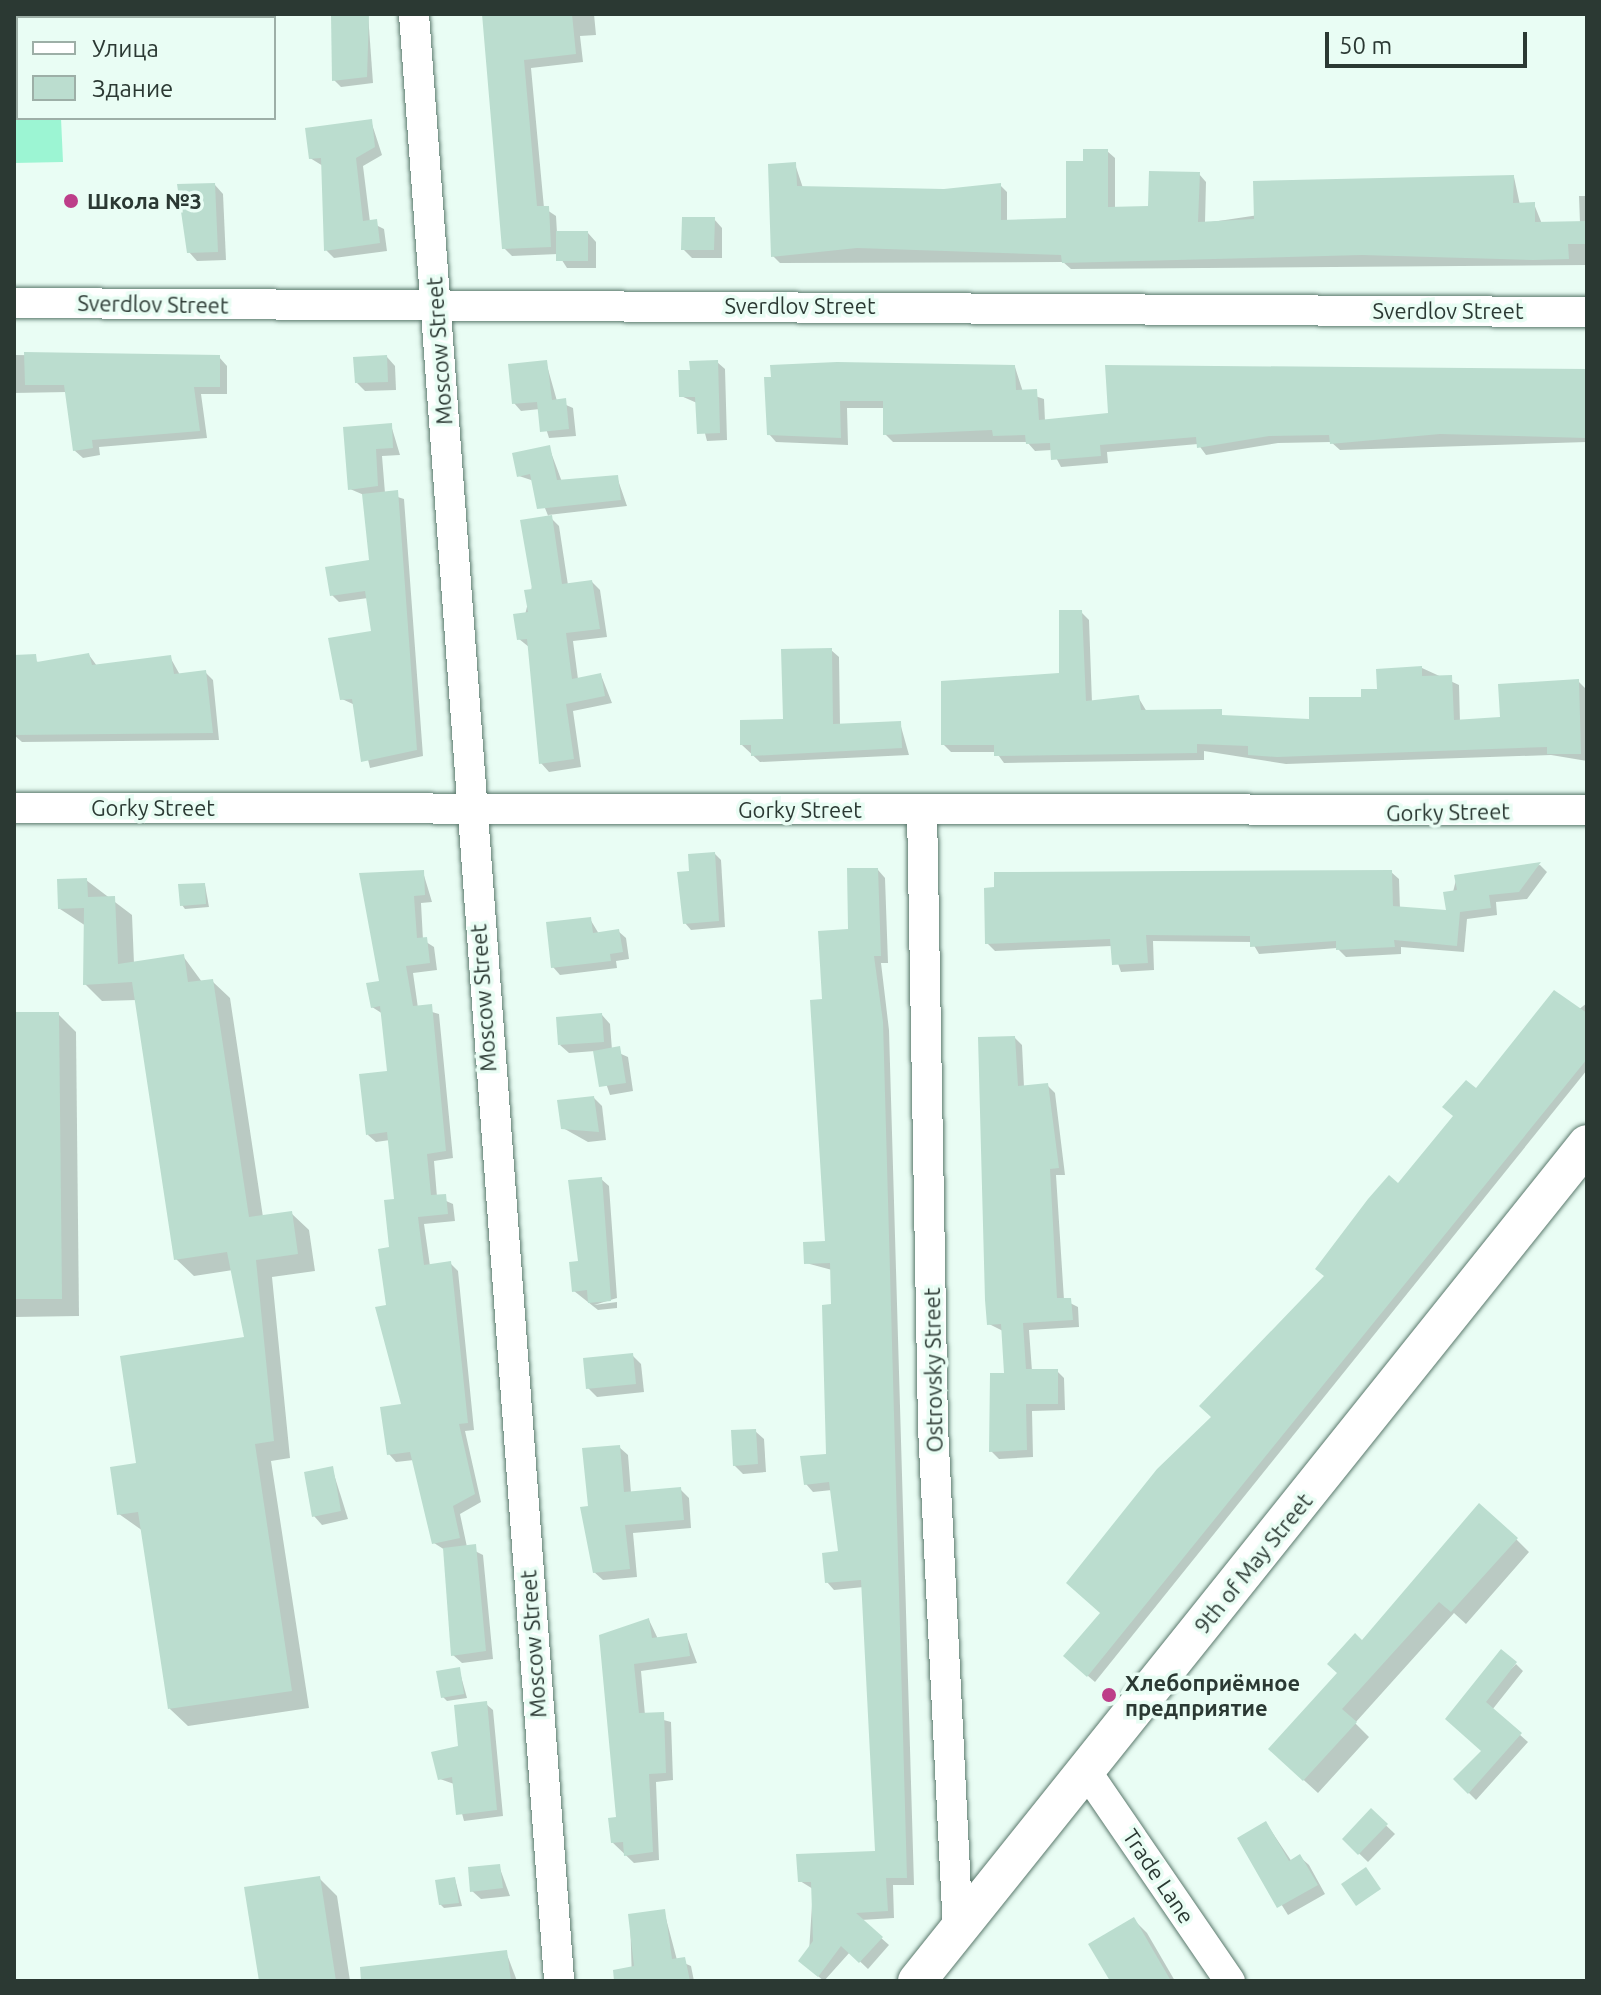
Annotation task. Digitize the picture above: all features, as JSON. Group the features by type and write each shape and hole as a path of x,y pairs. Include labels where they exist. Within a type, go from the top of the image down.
{"street":[{"name":"Moscow Street","path":"414,14 437,307 469,812 559,1981"},
{"name":"Sverdlov Street","path":"14,303 1587,312"},
{"name":"Gorky Street","path":"14,808 469,812 1587,810"},
{"name":"Ostrovsky Street","path":"922,809 933,1427 958,1931"},
{"name":"9th of May Street","path":"917,1981 1587,1144"},
{"name":"Trade Lane","path":"1086,1771 1230,1981"}],"green space":[{"path":"14,14 58,14 16,16 16,120 61,120 63,162 14,163"}],"building":[{"path":"331,14 369,14 367,77 332,81"},
{"path":"482,14 572,14 576,54 524,60 537,206 549,206 551,247 502,249"},
{"path":"372,119 375,147 356,158 363,221 377,219 380,243 324,251 321,158 309,159 305,128"},
{"path":"1083,149 1108,149 1108,207 1148,206 1149,171 1200,172 1198,222 1254,219 1253,181 1514,175 1513,203 1535,202 1535,222 1587,221 1587,244 1568,244 1569,259 1533,260 1362,255 1062,263 1061,255 857,248 771,257 768,164 796,162 797,186 944,189 1001,183 1001,220 1066,218 1066,161 1083,161"},
{"path":"215,183 218,252 187,253 177,184"},
{"path":"682,217 715,217 714,250 681,250"},
{"path":"556,231 588,231 588,261 556,261"},
{"path":"24,352 220,355 220,387 194,387 200,431 92,440 93,448 73,451 64,385 25,385"},
{"path":"387,355 388,382 355,383 353,357"},
{"path":"547,360 552,400 566,398 569,429 540,432 537,402 512,404 508,364"},
{"path":"718,360 720,433 697,434 695,397 679,397 678,370 690,370 689,361"},
{"path":"837,362 1015,365 1016,390 1037,389 1039,420 1108,413 1105,365 1587,369 1587,438 1440,434 1330,444 1329,435 1269,436 1197,448 1196,437 1100,445 1101,456 1051,460 1050,443 1026,444 1025,435 993,436 992,430 883,435 883,401 840,401 841,438 767,435 764,377 771,377 770,365"},
{"path":"392,423 393,448 376,449 378,486 348,490 343,427"},
{"path":"550,445 557,480 618,475 621,500 537,509 530,474 517,477 512,453"},
{"path":"398,490 417,750 361,762 352,699 340,700 328,638 371,631 365,591 330,596 325,567 369,560 362,494"},
{"path":"552,515 562,584 592,580 600,629 566,633 572,679 601,673 605,696 566,704 574,759 539,764 527,639 517,640 513,614 528,612 524,590 532,589 520,520"},
{"path":"1059,610 1082,610 1086,701 1139,695 1141,710 1222,709 1222,715 1309,719 1309,697 1361,697 1361,689 1377,689 1376,669 1422,666 1422,676 1452,675 1454,720 1500,717 1498,684 1579,679 1581,754 1547,754 1547,747 1277,757 1248,755 1248,746 1197,744 1197,753 994,756 994,745 941,745 941,681 1059,673"},
{"path":"832,648 833,724 901,721 902,748 751,756 751,745 740,745 740,720 783,719 781,649"},
{"path":"89,653 92,665 171,655 174,674 206,670 213,733 14,735 14,655 36,654 37,662"},
{"path":"715,852 719,921 683,924 677,872 689,871 688,854"},
{"path":"1541,862 1519,892 1489,895 1491,908 1460,912 1457,946 1394,940 1395,947 1336,950 1336,941 1250,947 1250,936 1146,935 1148,963 1112,965 1110,939 985,944 984,888 994,887 994,872 1392,870 1393,906 1446,910 1443,892 1457,890 1454,875"},
{"path":"847,868 878,868 881,956 874,956 883,1022 907,1878 886,1878 888,1911 856,1913 883,1937 859,1963 841,1946 818,1977 798,1961 813,1941 811,1882 798,1882 796,1854 875,1851 861,1580 825,1583 822,1553 838,1551 829,1482 804,1485 800,1456 826,1454 822,1305 831,1304 830,1263 804,1264 803,1242 825,1241 810,1000 822,999 818,931 848,929"},
{"path":"424,870 425,895 414,896 417,938 427,937 430,963 406,966 413,1006 432,1004 446,1151 427,1154 431,1195 446,1194 448,1214 418,1217 424,1265 451,1261 468,1423 459,1424 475,1494 453,1506 460,1538 432,1544 410,1452 387,1455 380,1407 401,1404 375,1307 386,1305 378,1249 389,1247 384,1200 394,1199 387,1132 366,1135 359,1074 387,1071 380,1006 371,1008 366,983 379,981 359,873"},
{"path":"87,878 88,897 115,896 118,964 184,954 188,982 213,979 249,1217 292,1211 298,1254 256,1260 274,1441 255,1444 292,1691 168,1709 138,1512 117,1515 110,1467 136,1463 120,1356 244,1337 227,1252 174,1260 132,982 83,985 84,908 58,909 57,879"},
{"path":"205,883 206,904 180,906 178,884"},
{"path":"591,917 593,933 619,929 623,952 610,954 611,961 551,968 546,922"},
{"path":"1554,990 1587,1013 1587,1059 1087,1677 1063,1656 1100,1613 1066,1583 1157,1469 1211,1417 1199,1406 1324,1276 1315,1269 1368,1199 1389,1175 1398,1183 1453,1116 1442,1107 1466,1080 1476,1088"},
{"path":"14,1012 59,1012 62,1299 14,1299"},
{"path":"602,1013 604,1042 558,1045 556,1017"},
{"path":"1015,1036 1018,1086 1048,1083 1059,1168 1050,1169 1057,1298 1071,1298 1073,1320 1023,1323 1026,1369 1058,1369 1058,1404 1026,1404 1027,1450 989,1452 990,1373 1004,1373 1001,1324 987,1325 985,1300 978,1037"},
{"path":"620,1046 626,1083 599,1087 593,1051"},
{"path":"594,1096 599,1132 561,1129 557,1100"},
{"path":"602,1177 611,1301 588,1303 587,1290 572,1292 569,1262 578,1261 568,1180"},
{"path":"633,1353 636,1384 586,1389 583,1358"},
{"path":"756,1429 758,1464 733,1466 731,1430"},
{"path":"620,1445 624,1492 681,1487 684,1520 625,1525 630,1569 593,1573 580,1507 588,1506 582,1448"},
{"path":"333,1466 341,1511 312,1517 304,1472"},
{"path":"1479,1503 1518,1538 1451,1612 1439,1602 1342,1709 1357,1722 1303,1781 1268,1749 1337,1673 1327,1664 1355,1633 1362,1640"},
{"path":"476,1544 486,1651 451,1656 443,1548"},
{"path":"649,1618 652,1638 687,1633 690,1656 634,1664 639,1713 664,1712 666,1773 649,1774 653,1852 624,1856 623,1842 611,1843 608,1818 616,1817 599,1635"},
{"path":"1501,1649 1517,1662 1486,1702 1522,1733 1468,1794 1453,1779 1481,1751 1445,1719"},
{"path":"460,1667 464,1694 441,1698 436,1671"},
{"path":"487,1701 497,1810 456,1815 452,1777 438,1780 431,1752 458,1746 454,1705"},
{"path":"1371,1808 1388,1824 1358,1855 1342,1839"},
{"path":"1266,1821 1289,1861 1300,1854 1318,1885 1277,1908 1237,1838"},
{"path":"500,1864 503,1888 470,1892 468,1867"},
{"path":"1366,1867 1381,1889 1356,1906 1341,1884"},
{"path":"320,1876 336,1981 259,1981 244,1887"},
{"path":"455,1877 459,1903 439,1905 435,1880"},
{"path":"665,1909 672,1959 685,1957 690,1981 614,1981 613,1970 634,1966 628,1914"},
{"path":"1134,1917 1171,1981 1110,1981 1088,1944"},
{"path":"507,1950 511,1981 361,1981 360,1967"}],"place":[{"name":"Школа №3","path":"71,201"},
{"name":"Хлебоприёмное предприятие","path":"1109,1695"}]}
